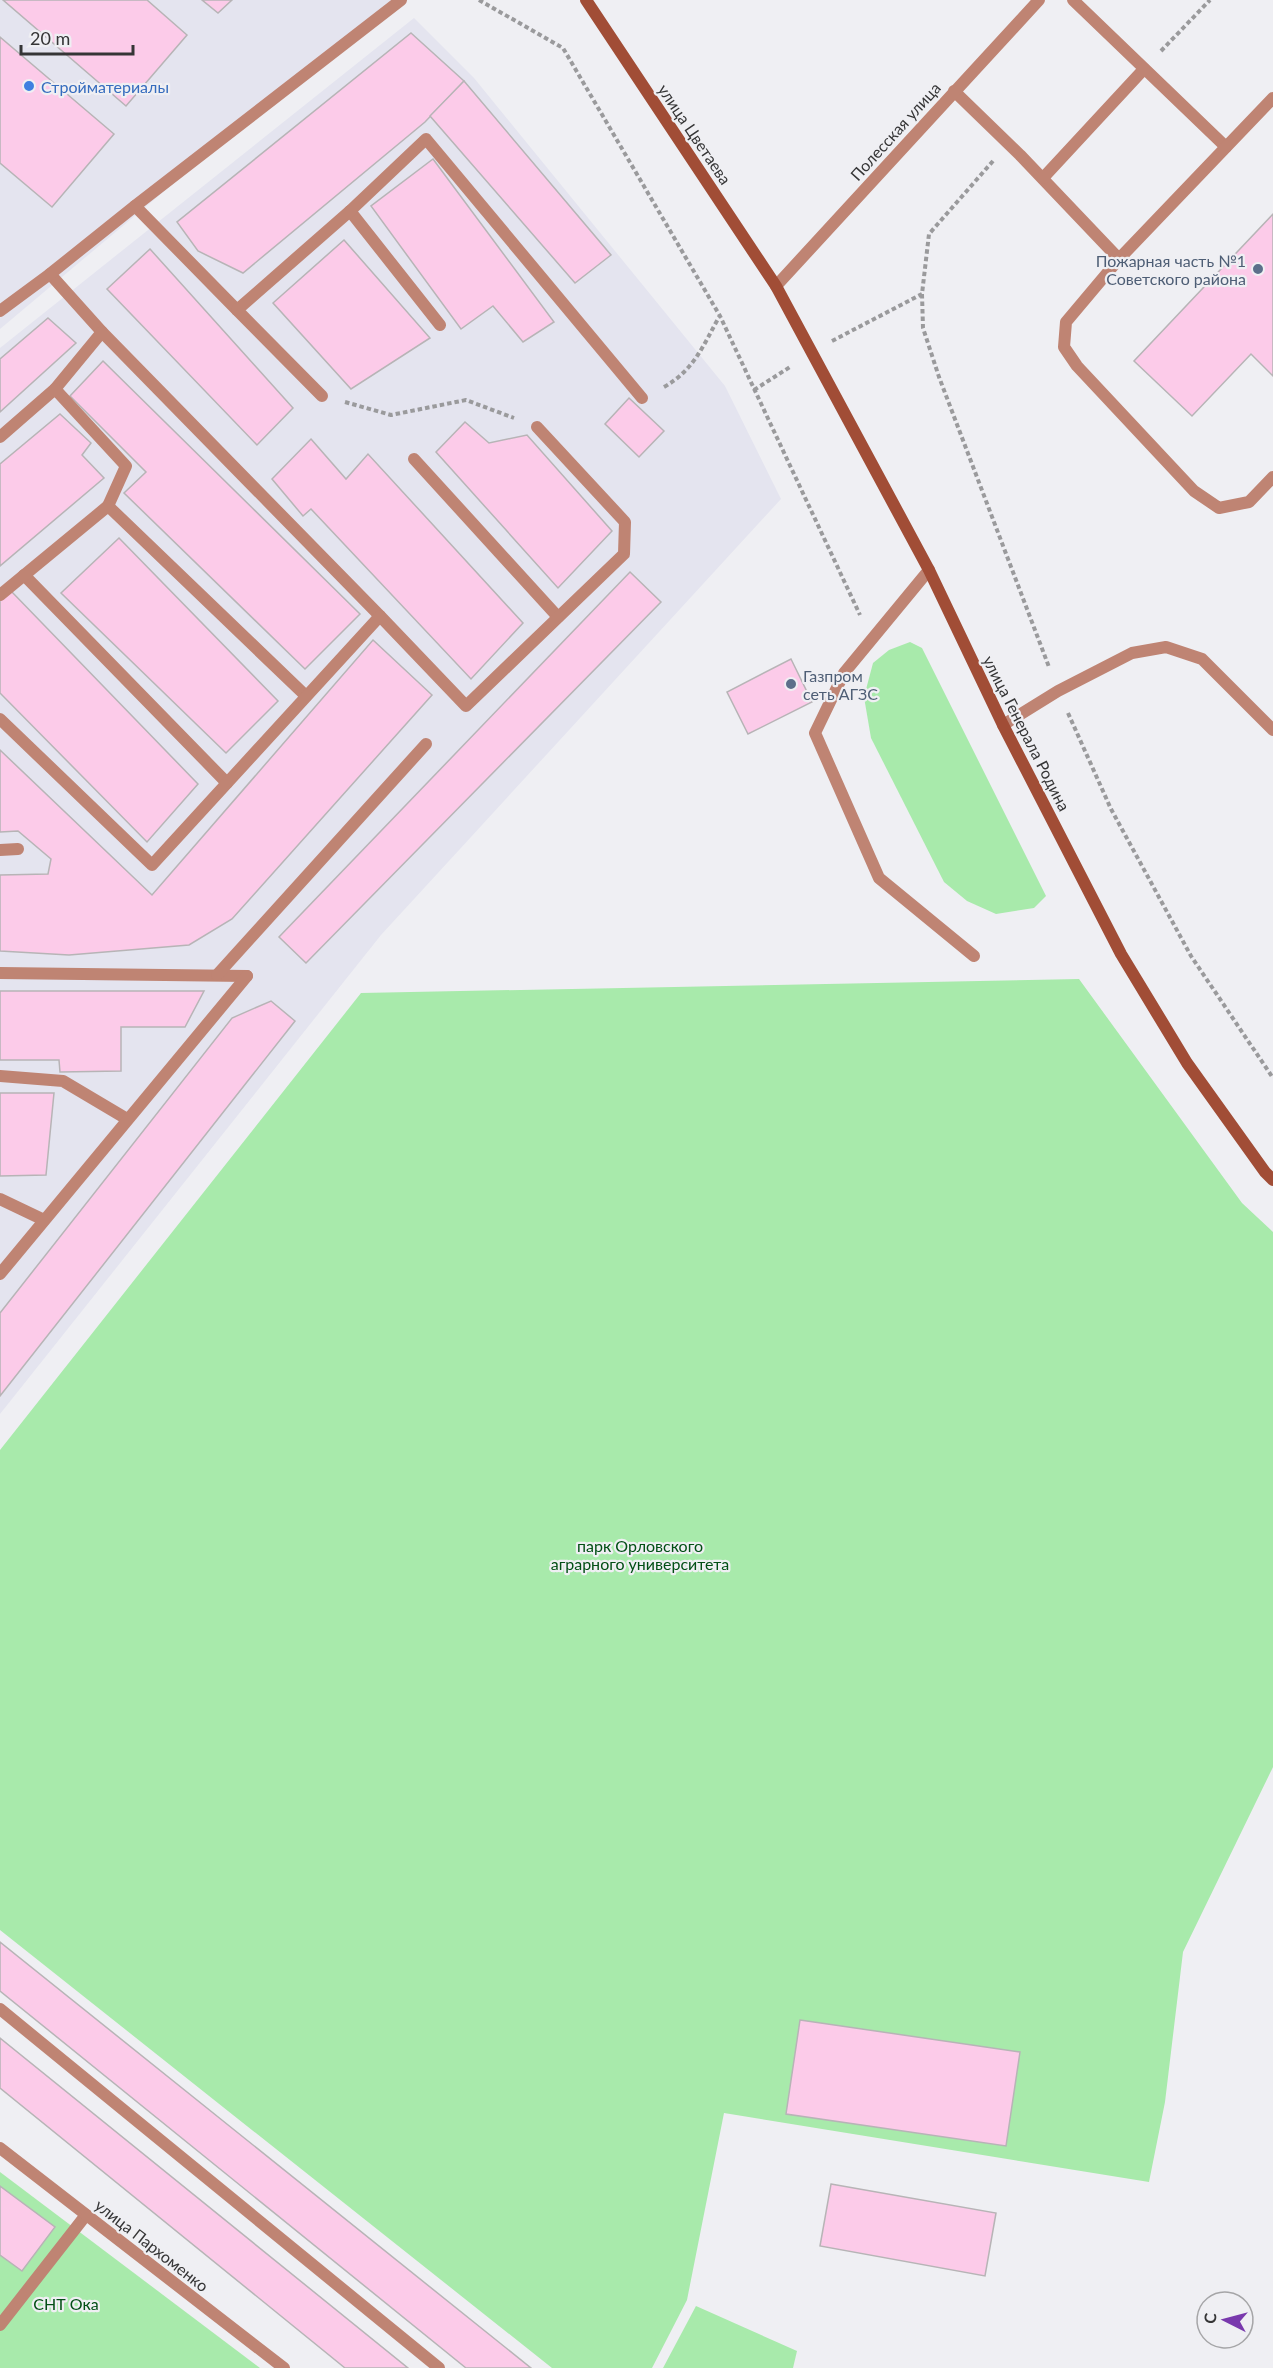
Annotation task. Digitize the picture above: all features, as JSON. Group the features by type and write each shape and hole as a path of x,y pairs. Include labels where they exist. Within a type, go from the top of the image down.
{"main road":[{"name":"улица Цветаева","path":"586,0 776,286"},
{"name":"улица Генерала Родина","path":"776,286 929,570 1003,725 1121,954 1187,1063 1273,1180"}],"street":[{"path":"0,311 400,0"},
{"name":"Полесская улица","path":"776,286 1039,0"},
{"path":"1072,0 1226,147"},
{"path":"1042,178 1144,69"},
{"path":"954,91 1042,178 1119,260"},
{"path":"1273,98 1119,260 1066,322 1064,347 1077,366 1194,491 1219,508 1249,502 1273,477"},
{"path":"237,310 350,211 426,139 642,398"},
{"path":"135,206 322,396"},
{"path":"350,211 440,325"},
{"path":"50,274 102,332 466,706 624,554 625,522 537,426"},
{"path":"0,437 55,389 102,332"},
{"path":"0,596 108,506 126,466 55,389"},
{"path":"414,459 558,617"},
{"path":"108,506 306,696"},
{"path":"929,570 844,673 815,733 879,878 974,956"},
{"path":"24,575 227,783"},
{"path":"0,718 152,865 380,616"},
{"path":"1003,725 1058,691 1132,653 1166,647 1203,659 1273,729"},
{"path":"217,975 426,744"},
{"path":"0,850 18,849"},
{"path":"0,973 247,976 0,1274"},
{"path":"0,1076 63,1081 127,1119"},
{"path":"0,1199 44,1220"},
{"path":"0,2009 439,2368"},
{"name":"улица Пархоменко","path":"0,2148 284,2368"},
{"path":"0,2325 86,2215"}],"path":[{"path":"479,0 563,48 720,316 872,639"},
{"path":"1144,69 1210,0"},
{"path":"1008,144 929,234 922,294 923,328 939,377 1058,691 1111,809 1191,956 1273,1078"},
{"path":"642,398 680,378 698,357 720,316"},
{"path":"322,396 391,415 466,400 537,426"}],"shaded area":[{"path":"0,0 392,0 0,329"},
{"path":"414,18 474,78 725,386 781,499 381,935 0,1414 0,348"}],"green space":[{"path":"910,642 922,648 1046,896 1034,908 996,914 967,901 944,882 871,738 864,697 873,663 889,650"},
{"name":"парк Орловского аграрного университета","path":"1079,979 1242,1203 1273,1232 1273,1767 1183,1952 1165,2102 1149,2182 724,2113 687,2300 652,2368 552,2368 0,1930 0,1450 361,993"},
{"name":"СНТ Ока","path":"0,2172 260,2368 0,2368"},
{"path":"696,2306 797,2351 793,2368 663,2368"}],"building":[{"path":"3,0 147,0 187,35 126,106"},
{"path":"202,0 232,0 218,13"},
{"path":"411,33 464,81 425,122 243,273 198,251 177,222"},
{"name":"Стройматериалы","path":"0,37 114,134 52,207 0,163"},
{"path":"464,81 611,255 575,283 430,116"},
{"path":"433,159 554,322 523,342 493,306 461,329 371,206"},
{"path":"1273,214 1273,376 1251,354 1192,416 1134,361"},
{"path":"344,240 430,338 351,389 273,303"},
{"path":"150,249 293,408 257,445 107,289"},
{"path":"48,318 76,343 0,412 0,359"},
{"path":"103,361 360,614 305,669 124,493 146,472 70,396"},
{"path":"629,398 664,431 639,457 605,424"},
{"path":"60,414 91,443 82,455 104,478 0,566 0,464"},
{"path":"465,422 489,443 527,435 612,531 558,588 436,452"},
{"path":"311,439 346,479 368,454 523,623 471,679 311,509 303,516 272,479"},
{"path":"119,538 278,701 226,753 61,593"},
{"path":"630,572 661,602 306,963 279,937"},
{"path":"11,591 198,784 147,842 0,693 0,601"},
{"path":"373,640 432,695 232,919 189,945 69,955 0,951 0,875 48,874 51,859 18,831 0,832 0,750 152,895"},
{"path":"791,659 812,702 748,734 727,692"},
{"path":"0,991 204,991 185,1027 121,1027 121,1071 60,1072 59,1060 0,1060"},
{"path":"271,1001 295,1021 0,1396 0,1313 232,1018"},
{"path":"0,1093 54,1093 46,1175 0,1176"},
{"path":"0,1942 531,2368 466,2368 0,1991"},
{"path":"800,2020 1020,2052 1006,2146 786,2114"},
{"path":"0,2038 408,2368 345,2368 0,2088"},
{"path":"831,2184 996,2213 985,2276 820,2246"},
{"path":"0,2186 55,2227 22,2271 0,2255"}],"place":[{"name":"Стройматериалы","path":"29,86"},
{"name":"Пожарная часть №1 Советского района","path":"1258,269"},
{"name":"Газпром сеть АГЗС","path":"791,684"}]}
